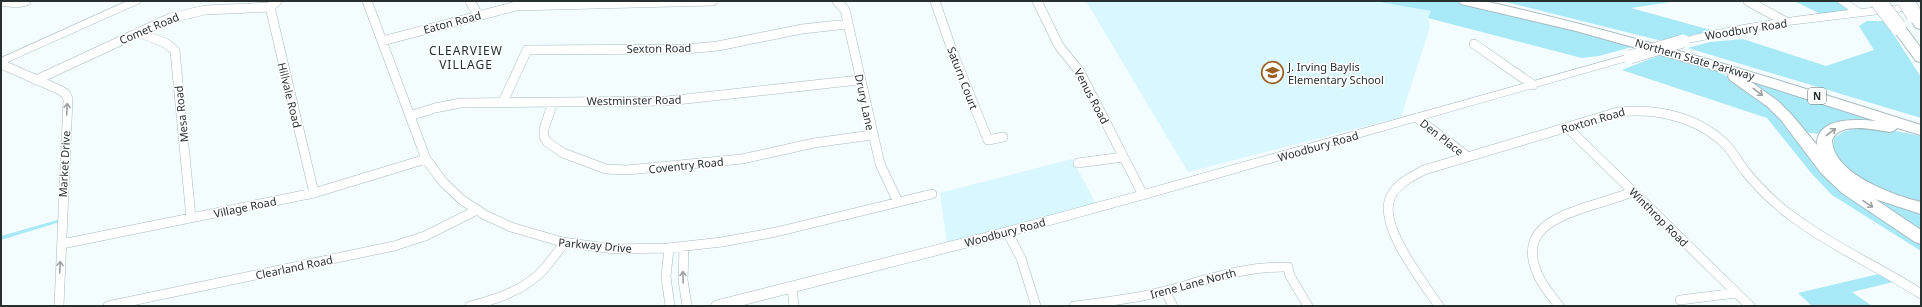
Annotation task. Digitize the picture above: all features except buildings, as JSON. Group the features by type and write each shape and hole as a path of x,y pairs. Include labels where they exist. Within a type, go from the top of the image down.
{"highway":[{"name":"Northern State Parkway","path":"1466,1 1581,28 1713,64 1921,130"},
{"name":"Northern State Parkway","path":"1491,1 1556,16 1664,45 1921,122"},
{"path":"1878,1 1901,27 1921,55"},
{"path":"1888,1 1901,27 1921,58"},
{"path":"1906,1 1919,15"},
{"path":"1713,64 1743,82 1773,104 1827,169 1848,189 1921,238"},
{"path":"1921,133 1861,124 1843,125 1832,129 1826,135 1823,144 1824,150 1835,165 1857,182 1885,197 1921,208"}],"main road":[{"path":"1,63 136,1"},
{"path":"1841,1 1859,12"},
{"name":"Woodbury Road","path":"718,306 1007,232 1143,195 1713,33 1859,12 1919,15"}],"street":[{"path":"1,1 16,3 26,1"},
{"path":"270,7 278,1"},
{"name":"Parkway Drive","path":"367,1 426,159 444,185 475,211 524,233 564,244 621,249 684,247 742,240 932,194"},
{"path":"470,1 478,15"},
{"name":"Eaton Road","path":"382,41 478,15 526,4 713,1"},
{"name":"Drury Lane","path":"837,1 845,10 859,80 880,164 898,202"},
{"name":"Saturn Court","path":"935,1 953,53 988,140 1003,138"},
{"name":"Venus Road","path":"1036,1 1059,46 1080,72 1143,195"},
{"path":"1748,1 1786,22"},
{"name":"Comet Road","path":"36,80 170,18 192,12 270,7"},
{"name":"Hillvale Road","path":"270,7 314,193"},
{"name":"Sexton Road","path":"503,102 518,74 527,50 686,49 718,46 802,29 848,24"},
{"name":"Mesa Road","path":"138,32 167,44 175,51 191,218"},
{"path":"1474,44 1533,85"},
{"name":"Market Drive","path":"1,63 60,90 66,94 68,99 59,306"},
{"name":"Westminster Road","path":"410,116 435,108 462,103 667,101 859,80"},
{"name":"Coventry Road","path":"553,102 544,129 544,136 547,142 563,153 606,169 627,170 742,159 814,143 872,135"},
{"name":"Roxton Road","path":"1439,306 1401,248 1390,226 1387,212 1389,199 1400,182 1410,176 1468,157 1618,112 1632,110 1659,112 1691,121 1704,128 1727,145 1756,184 1788,214 1823,237 1921,294"},
{"name":"Den Place","path":"1417,118 1468,157"},
{"name":"Winthrop Road","path":"1567,128 1750,306"},
{"path":"1078,163 1123,157"},
{"name":"Village Road","path":"62,244 314,193 426,159"},
{"path":"1559,306 1546,290 1536,270 1532,253 1534,240 1538,232 1554,219 1633,192"},
{"name":"Clearland Road","path":"108,306 394,246 425,236 475,211"},
{"path":"1007,232 1021,258 1036,306"},
{"path":"470,306 486,302 520,288 545,268 564,244"},
{"path":"684,247 683,280 687,306"},
{"path":"669,248 666,277 670,306"},
{"name":"Irene Lane North","path":"1074,306 1166,291 1226,272 1270,266 1288,267 1290,276 1308,306"},
{"path":"792,287 794,306"},
{"path":"1166,291 1173,306"},
{"path":"1680,300 1736,293"}],"shaded area":[{"name":"J. Irving Baylis Elementary School","path":"1086,1 1374,1 1431,11 1428,18 1430,27 1401,117 1188,172"},
{"path":"1374,1 1454,1 1639,45 1599,56 1582,58 1428,18 1431,11"},
{"path":"1502,1 1677,1 1631,8 1718,32 1683,41 1658,40"},
{"path":"1794,1 1841,1 1859,12 1825,16"},
{"path":"1867,21 1885,21 1921,77 1921,118 1688,48 1710,42 1743,39 1826,66 1874,50 1859,26"},
{"path":"1663,54 1706,66 1733,79 1761,97 1921,241 1921,251 1832,195 1812,174 1767,118 1622,70"},
{"path":"1744,79 1911,129 1843,121 1824,128 1819,134 1803,132"},
{"path":"1858,128 1890,130 1921,136 1921,203 1873,186 1861,180 1842,164 1834,151 1834,138 1843,132"},
{"path":"1072,159 1096,204 947,244 940,193"},
{"path":"1878,196 1921,211 1921,234 1867,199"},
{"path":"61,219 60,222 1,240 1,236"},
{"path":"1883,273 1897,281 1852,292 1872,306 1812,306 1798,293"}],"place":[{"name":"J. Irving Baylis Elementary School","path":"1272,72"}],"district":[{"name":"CLEARVIEW VILLAGE","path":"466,57"}]}
